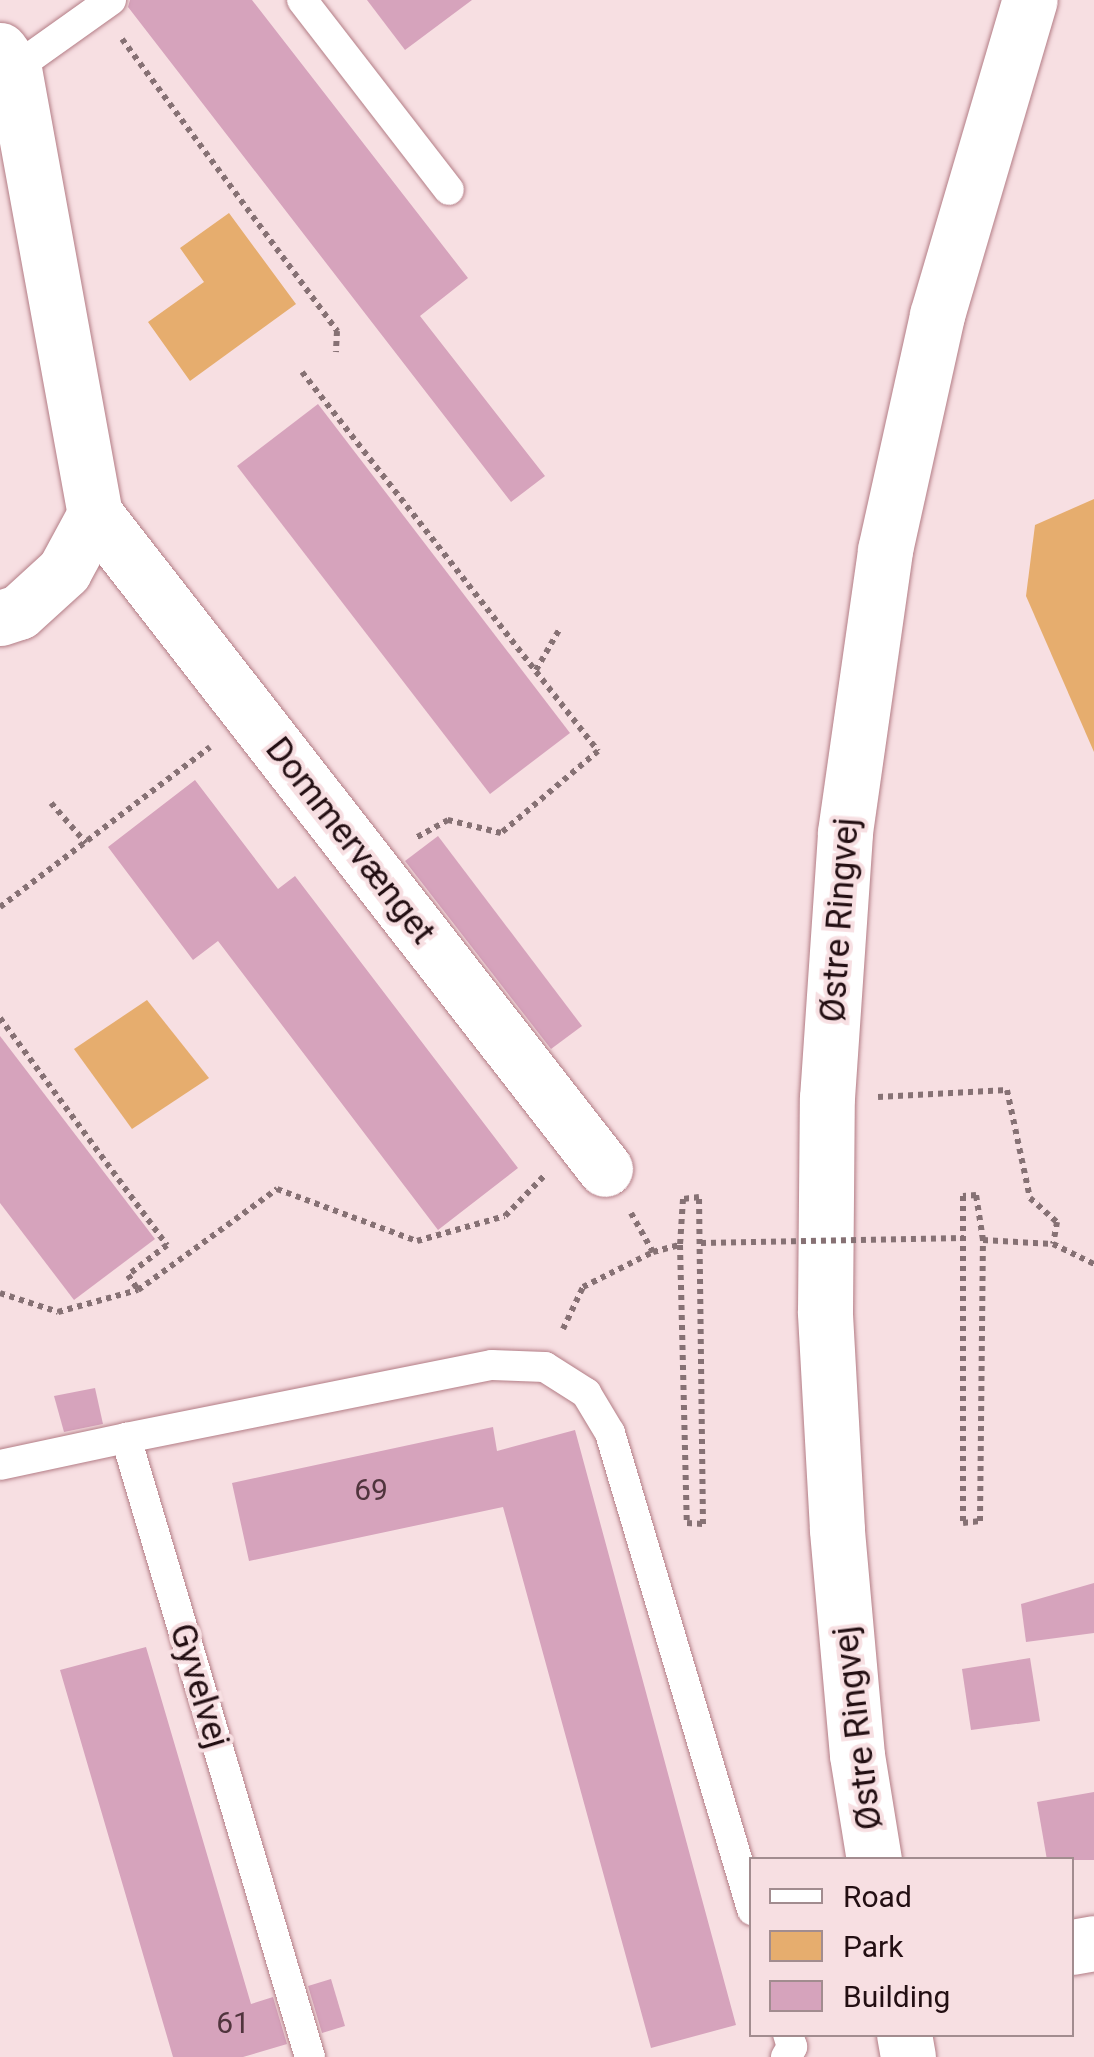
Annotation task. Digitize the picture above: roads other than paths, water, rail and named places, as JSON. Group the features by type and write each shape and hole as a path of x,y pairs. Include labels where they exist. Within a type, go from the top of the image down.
{"main road":[{"name":"Østre Ringvej","path":"874,1857 857,1755 837,1530 825,1311 827,1098 845,832 885,550 937,315 1030,0"},
{"name":"Dommervænget","path":"7,60 95,514 593,1154"},
{"path":"0,618 19,612 64,570 95,514"}],"lane":[{"path":"302,0 449,190"},
{"name":"Dommervænget","path":"7,60 105,4"},
{"path":"0,1464 492,1365 545,1367 586,1393 610,1433 749,1900"},
{"name":"Gyvelvej","path":"126,1438 310,2057"}]}
